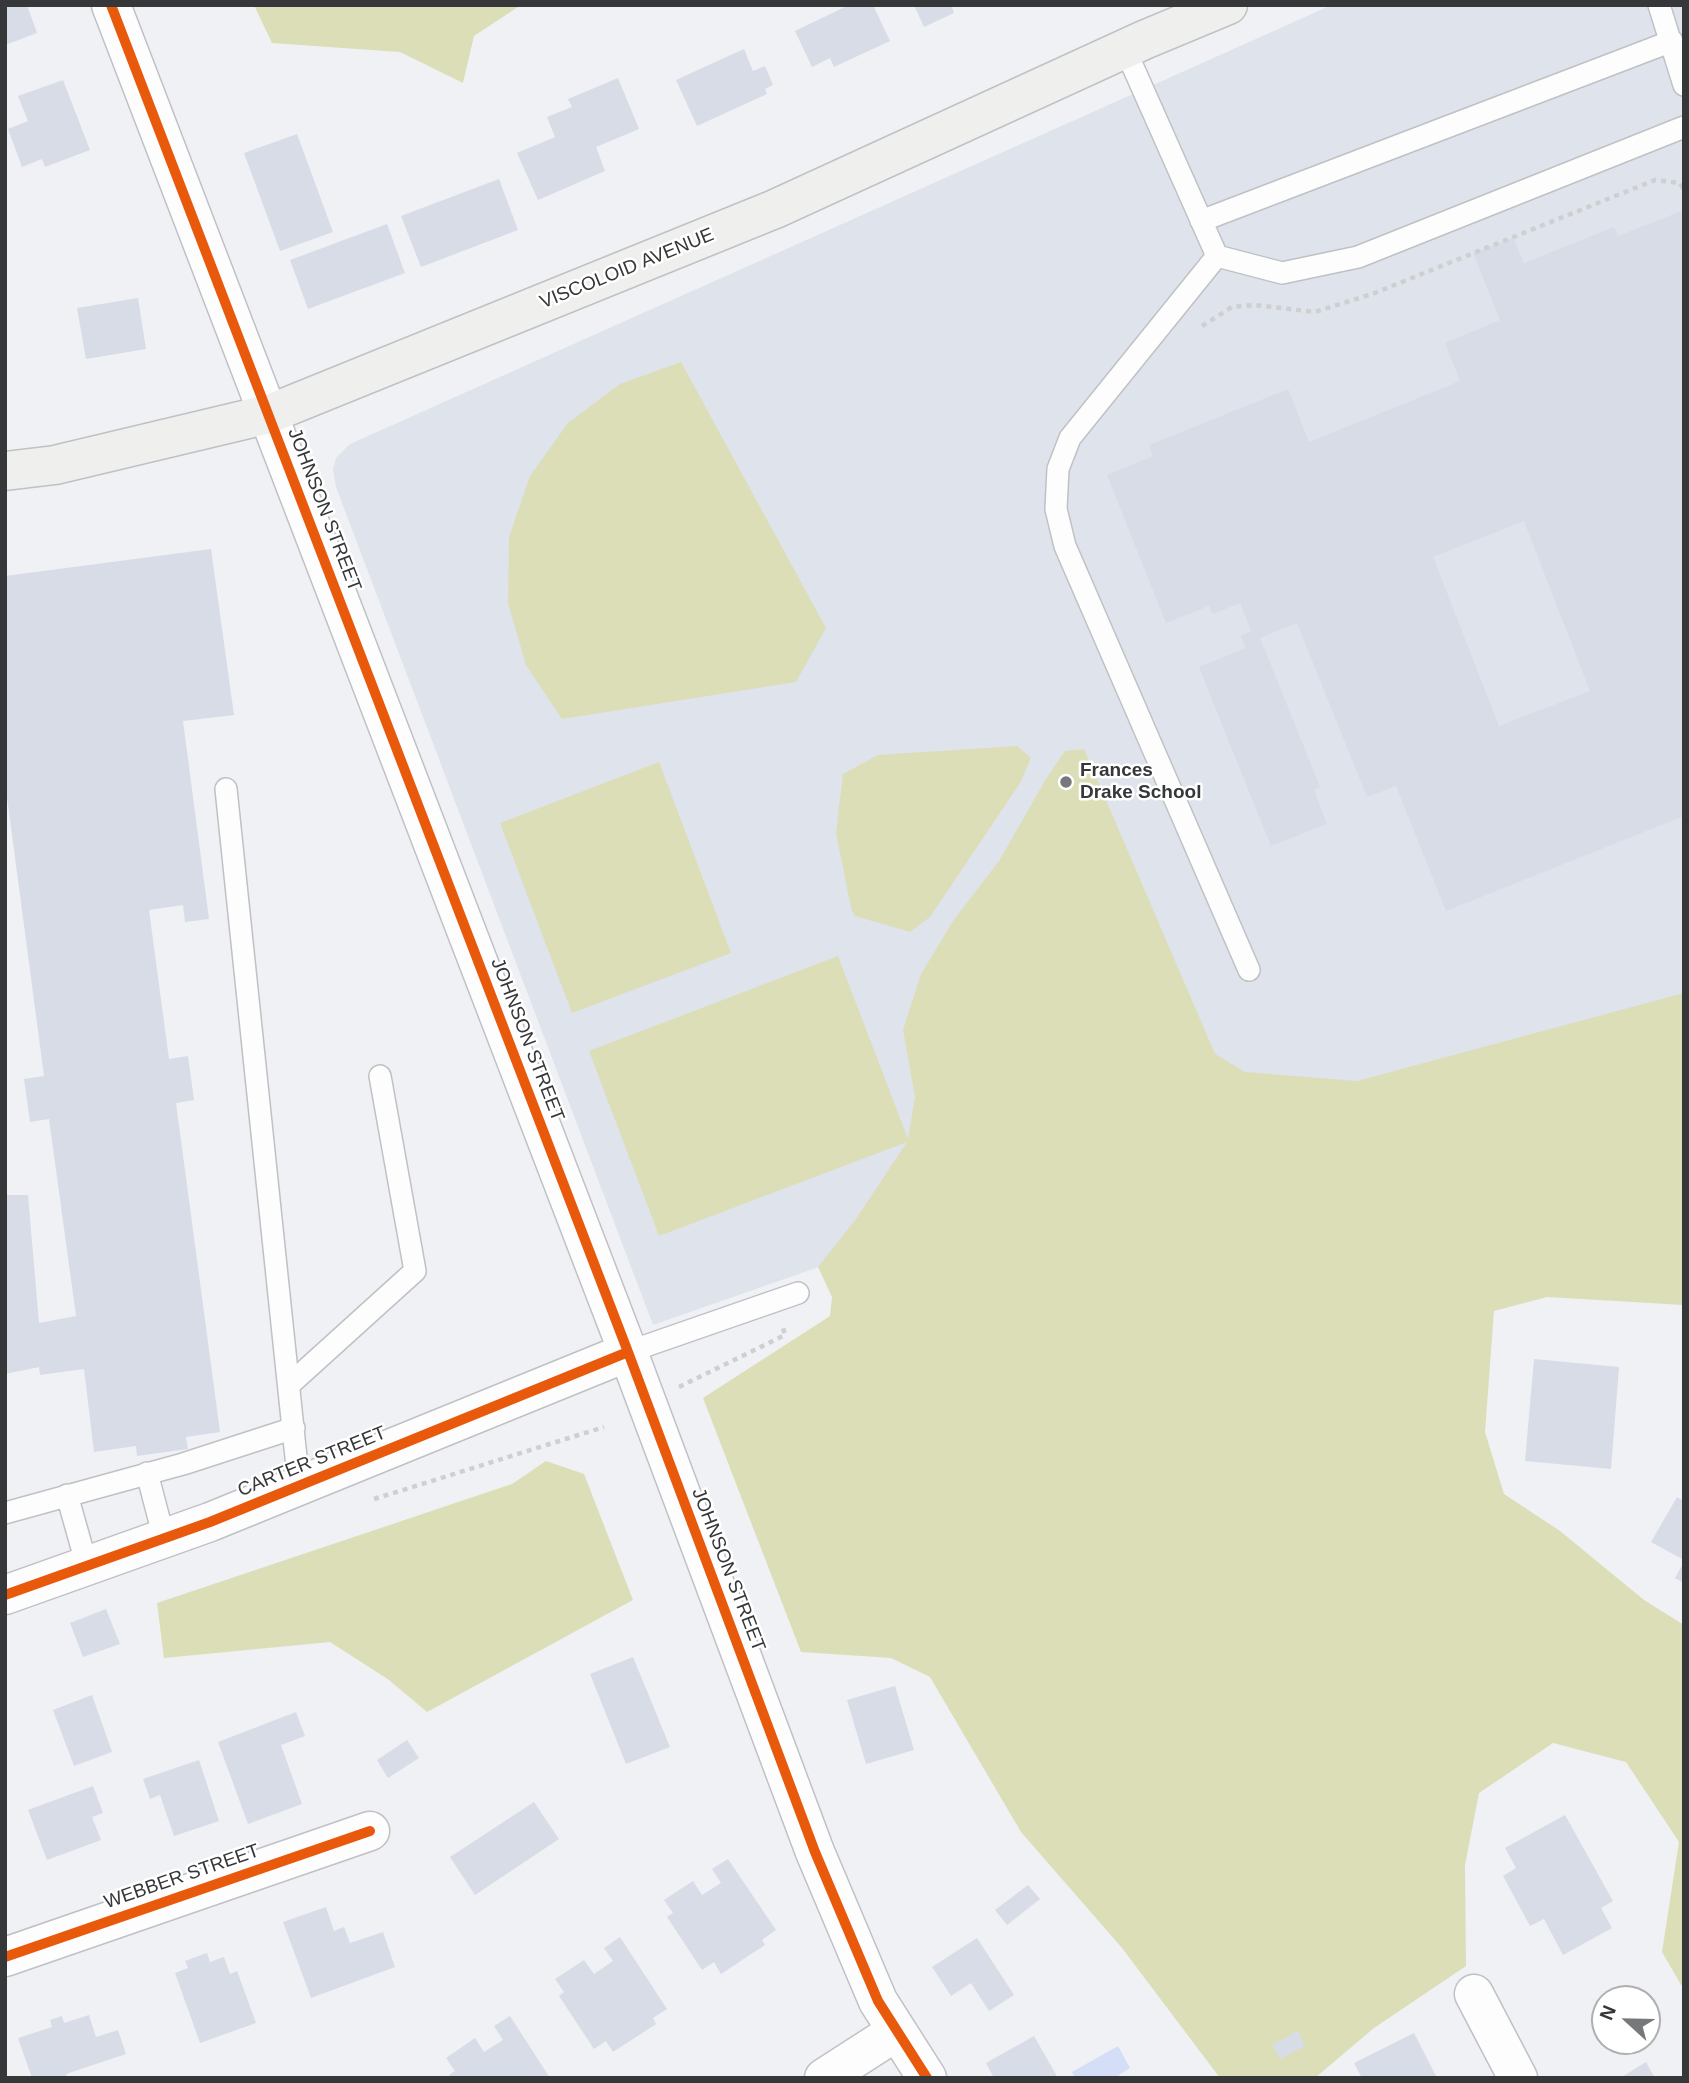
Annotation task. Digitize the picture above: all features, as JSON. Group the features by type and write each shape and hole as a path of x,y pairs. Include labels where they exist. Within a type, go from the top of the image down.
{"main road":[{"name":"VISCOLOID AVENUE","path":"5,471 55,465 269,414 775,209 1125,49 1228,5"}],"street":[{"name":"JOHNSON STREET","path":"111,5 628,1352 815,1852 878,2001 927,2078"},
{"name":"CARTER STREET","path":"5,1595 299,1486 628,1352"},
{"name":"WEBBER STREET","path":"5,1956 370,1831"},
{"path":"1474,1994 1518,2078"},
{"path":"824,2078 897,2031"}],"lane":[{"path":"1659,5 1684,85"},
{"path":"1201,221 1672,41"},
{"path":"1125,49 1217,256"},
{"path":"1217,256 1282,272 1358,257 1684,127"},
{"path":"1217,256 1070,438 1058,469 1056,509 1065,547 1249,970"},
{"path":"226,789 299,1486"},
{"path":"289,1385 415,1272 380,1076"},
{"path":"628,1352 798,1293"},
{"path":"5,1513 147,1474 294,1428"},
{"path":"147,1474 164,1538"},
{"path":"67,1495 87,1566"}],"path":[{"path":"1202,326 1233,307 1255,305 1315,312 1372,294 1655,180 1680,183 1684,191"},
{"path":"669,1392 785,1335 782,1324"}],"shaded area":[{"name":"Frances Drake School","path":"1332,5 1684,5 1684,1231 1350,1081 653,1325 336,487 333,469 336,458 350,444"}],"green space":[{"path":"254,5 521,5 474,36 463,83 400,52 272,43"},
{"path":"681,362 826,628 796,682 562,719 526,665 508,603 509,537 530,476 568,423 620,384"},
{"path":"1017,746 1031,758 1020,783 930,917 910,932 855,916 851,908 836,833 843,774 878,755"},
{"path":"1084,749 1215,1054 1245,1072 1357,1081 1684,993 1684,1305 1547,1297 1494,1311 1485,1432 1504,1494 1560,1531 1644,1600 1684,1625 1684,1990 1662,1952 1679,1842 1626,1762 1553,1743 1479,1793 1465,1865 1466,1966 1374,2028 1315,2078 1220,2078 1122,1948 1021,1832 930,1677 891,1658 801,1652 703,1398 830,1316 832,1297 818,1267 856,1219 907,1142 659,1236 589,1051 838,956 908,1139 915,1097 903,1030 921,974 953,921 999,861 1065,751"},
{"path":"659,762 731,953 572,1013 500,823"},
{"path":"546,1461 584,1474 633,1600 427,1712 389,1680 330,1642 164,1658 157,1603 512,1484"}],"water":[{"path":"1118,2046 1130,2068 1114,2078 1075,2078 1072,2072"}],"building":[{"path":"5,5 27,5 37,33 5,45"},
{"path":"849,5 873,5 890,41 834,67 830,58 812,67 795,31"},
{"path":"914,5 951,5 954,13 924,27"},
{"path":"744,49 753,71 765,66 773,85 765,89 767,94 697,126 676,80"},
{"path":"618,78 639,129 596,147 605,171 538,200 517,153 555,137 547,117 572,107 568,99"},
{"path":"63,80 90,150 45,167 42,159 22,167 8,129 28,121 18,96"},
{"path":"297,134 333,232 280,251 244,153"},
{"path":"499,179 518,230 421,267 401,216"},
{"path":"1684,210 1684,816 1446,911 1396,786 1367,797 1297,623 1260,638 1320,787 1314,790 1327,824 1271,846 1199,667 1246,648 1241,636 1251,631 1240,603 1213,614 1209,606 1166,623 1107,475 1153,456 1149,445 1288,389 1309,442 1460,381 1445,343 1500,320 1473,253 1513,238 1524,263 1614,227 1618,236","holes":["1524,521 1590,691 1499,726 1433,557"]},
{"path":"387,224 405,273 308,309 290,260"},
{"path":"138,298 146,349 86,359 77,308"},
{"path":"211,549 234,715 183,721 209,919 185,922 183,905 149,910 169,1059 188,1056 194,1100 176,1103 220,1432 186,1437 188,1449 137,1456 136,1446 94,1452 84,1369 40,1375 39,1367 5,1374 5,1195 28,1195 39,1323 76,1316 49,1119 30,1122 24,1079 44,1076 5,782 5,576"},
{"path":"1534,1359 1619,1367 1611,1469 1525,1461"},
{"path":"1677,1497 1684,1501 1684,1560 1651,1542"},
{"path":"1684,1562 1684,1583 1675,1578"},
{"path":"106,1609 120,1644 83,1657 70,1623"},
{"path":"633,1657 670,1747 626,1764 590,1674"},
{"path":"895,1686 914,1750 866,1764 847,1700"},
{"path":"92,1695 112,1752 74,1766 53,1710"},
{"path":"296,1712 305,1736 281,1745 302,1804 248,1824 218,1742"},
{"path":"407,1740 419,1758 388,1778 377,1760"},
{"path":"199,1760 219,1821 174,1836 160,1795 150,1799 143,1779"},
{"path":"93,1786 103,1813 92,1817 101,1840 47,1860 28,1810"},
{"path":"534,1802 559,1839 475,1895 450,1857"},
{"path":"1565,1815 1613,1901 1601,1908 1612,1928 1563,1955 1544,1919 1530,1926 1503,1876 1516,1868 1505,1848"},
{"path":"728,1859 776,1930 762,1940 765,1945 721,1974 714,1962 702,1970 667,1917 673,1913 664,1900 693,1881 702,1895 721,1883 712,1869"},
{"path":"1028,1885 1040,1899 1007,1925 995,1910"},
{"path":"326,1907 334,1931 344,1927 350,1943 383,1932 395,1967 311,1998 283,1922"},
{"path":"620,1937 667,2009 653,2018 656,2024 613,2052 606,2041 594,2049 559,1996 564,1992 555,1979 584,1960 594,1974 613,1961 604,1948"},
{"path":"977,1938 1014,1995 989,2011 971,1983 951,1996 932,1967"},
{"path":"207,1953 210,1962 224,1957 230,1974 237,1971 256,2023 200,2043 175,1973 188,1968 185,1961"},
{"path":"89,2015 96,2037 118,2030 126,2054 66,2074 67,2078 32,2078 18,2038 52,2027 50,2020 62,2016 64,2023"},
{"path":"510,2016 550,2078 451,2078 449,2075 455,2071 446,2058 475,2038 484,2052 503,2040 494,2026"},
{"path":"1298,2031 1305,2046 1280,2059 1272,2045"},
{"path":"1414,2033 1437,2078 1362,2078 1354,2063"},
{"path":"1034,2036 1058,2078 994,2078 986,2063"},
{"path":"1646,2062 1655,2078 1620,2078"}],"cycle path":[{"path":"111,5 628,1352 815,1852 878,2001 927,2078"},
{"path":"5,1595 210,1522 628,1352"},
{"path":"5,1957 370,1831"}],"place":[{"name":"Frances Drake School","path":"1066,782"}]}
